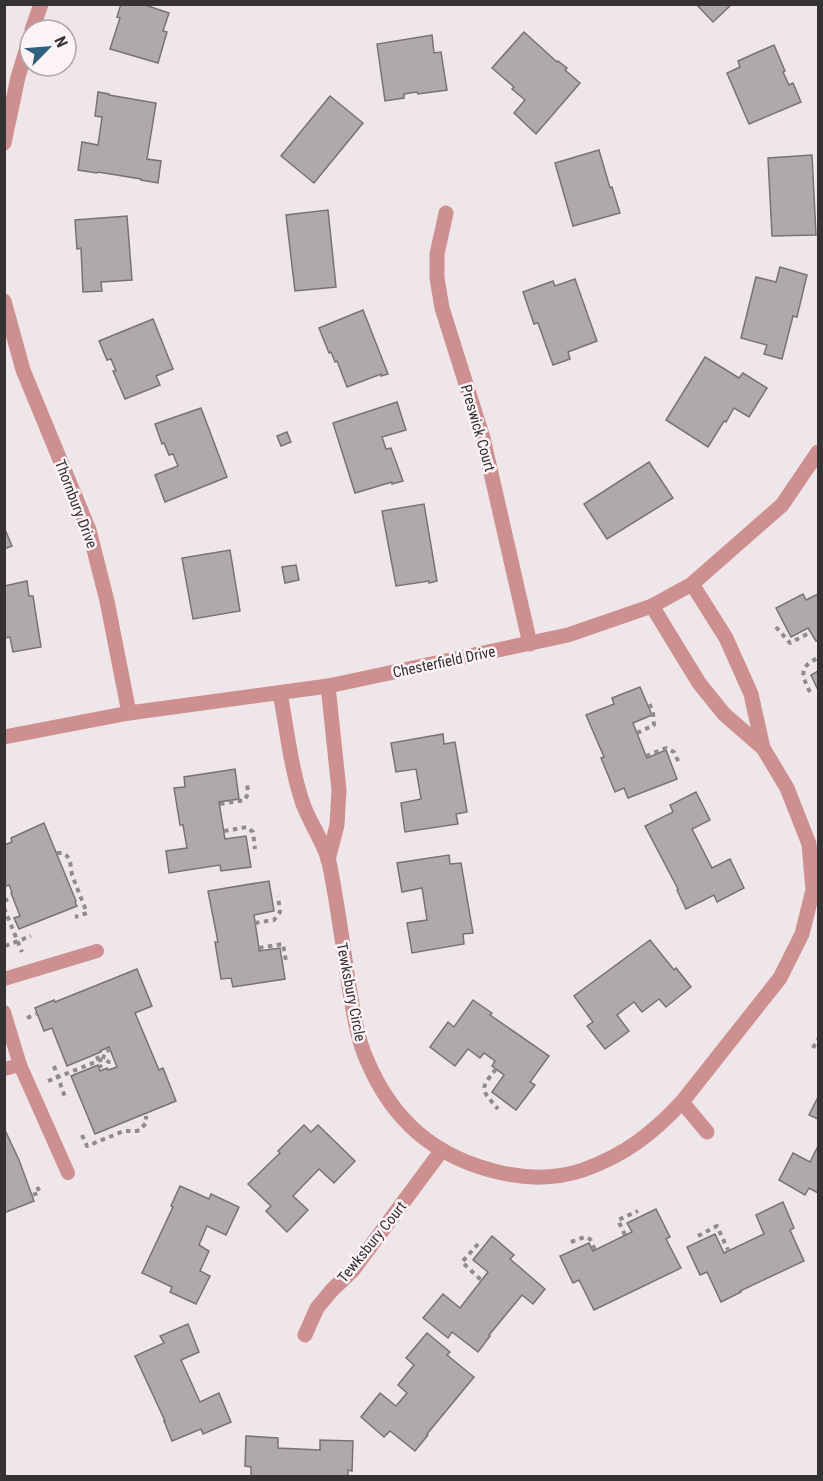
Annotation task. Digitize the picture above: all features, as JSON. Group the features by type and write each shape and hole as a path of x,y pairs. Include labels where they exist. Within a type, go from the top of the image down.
{"street":[{"path":"4,143 11,75 18,61"},
{"name":"Preswick Court","path":"446,213 437,254 437,278 442,308 483,438 530,644"},
{"name":"Thornbury Drive","path":"4,301 23,370 89,530 107,601 129,713"},
{"name":"Chesterfield Drive","path":"4,737 129,713 328,686 571,634 652,606 692,584 782,505 819,452"},
{"name":"Tewksbury Circle","path":"692,584 726,638 751,694 763,748"},
{"name":"Tewksbury Circle","path":"280,693 300,795 328,860 357,1030 363,1052 378,1084 397,1113 422,1137 442,1150 476,1166 516,1176 529,1178 567,1174 582,1170 635,1145 664,1122 682,1102 780,978 802,934 813,890 809,844 787,788 763,748 724,714 699,682 652,606"},
{"name":"Tewksbury Circle","path":"328,686 339,790 337,825 328,860"},
{"path":"682,1102 707,1132"},
{"name":"Tewksbury Court","path":"305,1335 317,1308 353,1270 442,1150"}],"lane":[{"path":"4,979 97,951"},
{"path":"4,1012 20,1065 68,1173"},
{"path":"4,1069 20,1065"}],"path":[{"path":"776,627 790,643 811,632"},
{"path":"810,692 804,679 803,669 819,657"},
{"path":"637,733 654,725 653,713 648,700"},
{"path":"646,756 666,748 674,752 679,763"},
{"path":"219,804 245,800 248,793 247,782"},
{"path":"224,831 247,828 253,832 255,849"},
{"path":"57,853 66,855 70,861 72,875 87,913 75,917"},
{"path":"255,923 274,920 280,912 278,896"},
{"path":"4,901 11,898"},
{"path":"4,908 13,925 23,956"},
{"path":"5,946 31,936"},
{"path":"259,948 283,944 286,961"},
{"path":"813,1048 819,1039"},
{"path":"42,1084 99,1059 109,1050"},
{"path":"99,1059 114,1062"},
{"path":"99,1059 101,1068"},
{"path":"54,1066 66,1100"},
{"path":"496,1069 483,1086 486,1096 498,1109"},
{"path":"82,1135 87,1146 123,1131 140,1130 146,1123 146,1116"},
{"path":"33,1195 40,1192 37,1187"},
{"path":"625,1235 618,1220 638,1210"},
{"path":"698,1236 717,1226 728,1250"},
{"path":"571,1242 585,1237 590,1239 595,1251"},
{"path":"478,1244 462,1262 482,1281"}],"building":[{"path":"121,4 148,4 148,6 169,13 163,31 167,32 158,63 110,49 120,18 117,17"},
{"path":"696,4 732,4 713,22"},
{"path":"524,32 557,62 567,68 565,70 580,83 536,134 514,113 525,100 492,68"},
{"path":"432,35 434,53 441,52 447,90 404,94 404,98 385,101 377,44"},
{"path":"774,45 789,85 793,83 801,102 749,124 727,73 740,67 738,61"},
{"path":"98,92 156,103 147,159 161,161 158,183 78,170 82,142 98,145 102,117 95,116"},
{"path":"330,96 363,123 314,183 281,156"},
{"path":"599,150 620,213 573,226 555,163"},
{"path":"812,155 816,235 772,236 768,158"},
{"path":"328,210 336,287 295,291 286,215"},
{"path":"127,216 132,280 101,282 102,291 83,292 81,248 77,249 75,220"},
{"path":"780,267 807,275 797,317 793,316 782,359 764,354 767,345 741,338 756,277 776,282"},
{"path":"575,279 597,341 568,352 570,359 553,365 538,323 534,324 523,292 553,281 555,286"},
{"path":"363,310 388,374 381,376 381,374 347,387 337,361 335,362 331,352 329,353 319,328"},
{"path":"153,319 173,369 156,376 160,385 125,399 113,371 116,371 111,359 107,360 99,341"},
{"path":"705,357 739,378 743,373 767,388 749,417 734,408 708,447 666,420"},
{"path":"397,402 406,430 382,437 386,449 391,448 403,481 355,493 333,423"},
{"path":"201,408 227,477 165,502 155,475 178,466 173,454 169,455 164,443 162,444 155,424"},
{"path":"287,432 291,442 281,446 277,436"},
{"path":"649,462 673,498 607,539 584,504"},
{"path":"424,504 437,581 396,586 382,511"},
{"path":"4,527 12,546 4,549"},
{"path":"230,550 240,611 193,619 182,558"},
{"path":"296,565 299,580 285,583 282,567"},
{"path":"27,581 29,596 33,596 41,647 13,652 10,637 4,638 4,586"},
{"path":"803,594 806,600 818,594 818,640 816,641 808,628 791,637 776,608"},
{"path":"818,671 818,690 811,675"},
{"path":"640,687 652,715 633,723 646,756 647,758 666,750 677,779 628,798 624,788 615,792 601,758 604,757 586,715 614,704 612,698"},
{"path":"443,734 444,744 455,742 467,812 456,814 458,824 405,832 401,803 421,799 416,769 396,772 391,743"},
{"path":"235,769 239,799 219,802 225,839 246,836 251,867 221,871 220,865 169,873 166,851 187,848 183,825 180,825 174,788 185,787 184,777"},
{"path":"696,792 710,820 692,829 712,868 730,859 744,888 717,902 714,895 686,909 645,826 673,812 670,805"},
{"path":"44,823 77,906 19,929 14,918 20,916 12,892 9,885 4,887 4,845 12,842 11,838"},
{"path":"449,855 450,864 461,863 473,933 463,934 464,944 412,953 407,923 427,920 422,888 402,892 397,863"},
{"path":"269,881 274,911 254,915 259,951 280,948 285,979 233,987 231,978 221,979 215,942 218,942 208,891"},
{"path":"650,940 691,987 666,1007 659,999 642,1012 634,1002 617,1015 629,1031 605,1049 587,1026 593,1022 574,996"},
{"path":"137,969 152,1006 135,1013 159,1070 163,1068 176,1101 95,1134 71,1076 98,1065 100,1071 117,1067 109,1047 67,1066 52,1028 44,1031 35,1008"},
{"path":"473,1000 492,1013 490,1015 549,1056 530,1082 535,1085 516,1110 492,1092 504,1075 492,1066 495,1061 484,1053 480,1058 468,1049 455,1066 430,1047 448,1022 454,1027"},
{"path":"818,1097 818,1119 809,1115"},
{"path":"304,1125 311,1132 318,1125 355,1161 334,1183 319,1169 293,1196 308,1210 287,1232 266,1211 271,1206 248,1184 280,1153 278,1151"},
{"path":"4,1128 34,1201 4,1213"},
{"path":"818,1146 818,1193 809,1188 805,1195 779,1180 793,1153 810,1162"},
{"path":"180,1186 209,1199 211,1194 239,1207 226,1235 207,1226 199,1245 209,1251 200,1271 210,1276 196,1304 170,1292 172,1287 142,1273 173,1207 171,1206"},
{"path":"783,1202 794,1228 790,1230 804,1261 721,1302 707,1272 700,1275 687,1247 715,1234 724,1253 764,1234 756,1215"},
{"path":"656,1209 670,1237 666,1239 681,1268 594,1310 579,1280 573,1283 560,1256 589,1243 593,1251 632,1232 627,1223"},
{"path":"492,1236 514,1255 510,1259 545,1289 533,1304 522,1295 478,1352 452,1332 448,1338 423,1318 443,1294 460,1308 488,1272 473,1260"},
{"path":"188,1324 199,1352 181,1360 200,1402 219,1393 231,1422 203,1434 201,1429 172,1441 135,1356 164,1343 160,1336"},
{"path":"427,1333 450,1352 447,1355 474,1377 415,1451 390,1431 384,1437 361,1417 380,1393 396,1406 407,1393 398,1385 414,1365 406,1358"},
{"path":"246,1436 278,1438 278,1448 320,1450 320,1440 353,1441 352,1471 348,1470 348,1476 251,1476 251,1467 245,1466"}]}
